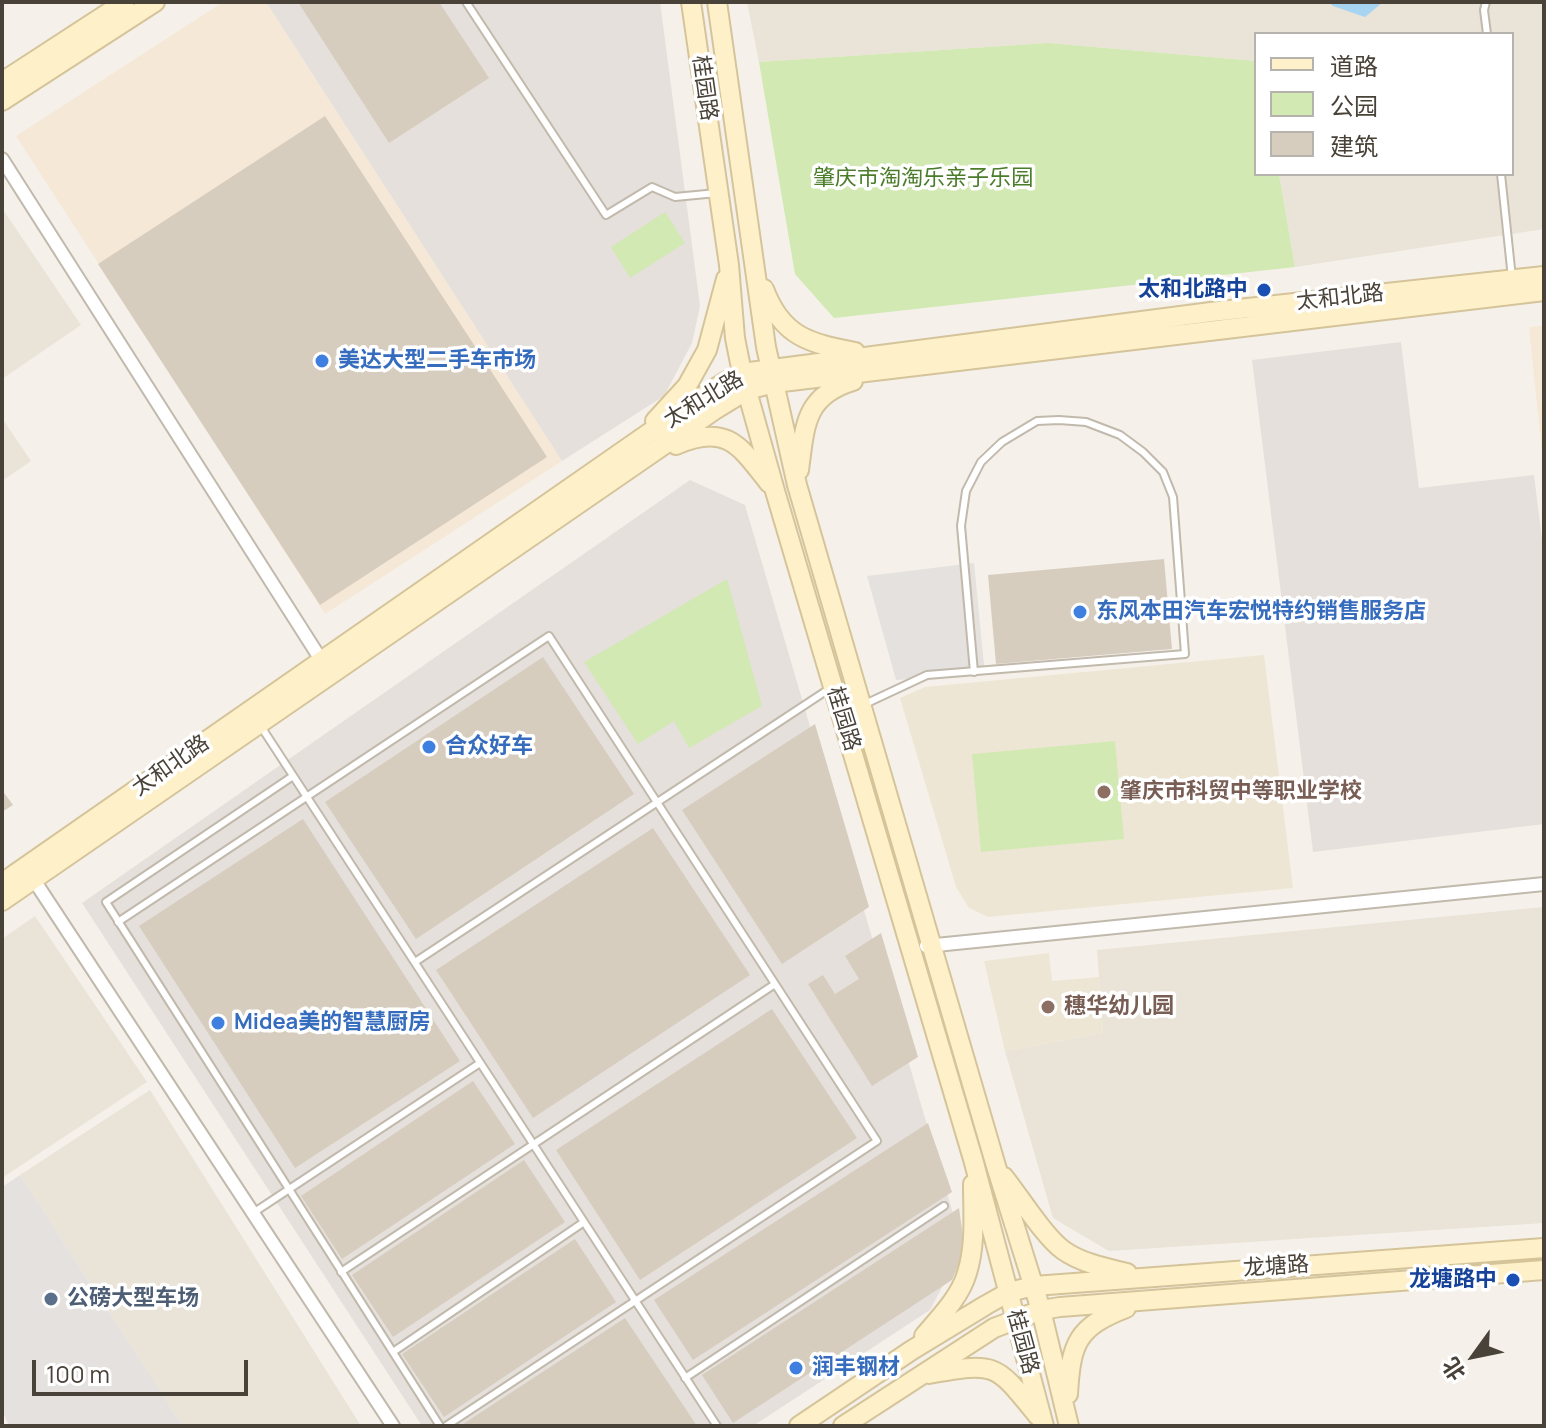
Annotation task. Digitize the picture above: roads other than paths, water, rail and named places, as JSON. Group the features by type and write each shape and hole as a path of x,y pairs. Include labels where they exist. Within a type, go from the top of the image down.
{"main road":[{"path":"2,82 125,2"},
{"path":"2,101 155,2"},
{"name":"桂园路","path":"691,2 729,265 735,338 745,382 973,1159 1044,1425"},
{"path":"717,2 772,376 797,485 1041,1310 1068,1421"},
{"path":"755,263 769,302 793,333 818,345 879,363"},
{"path":"649,433 657,417 687,386 707,350 729,265"},
{"name":"太和北路","path":"1513,287 1544,276"},
{"name":"太和北路","path":"2,901 30,873 326,667 723,383 879,363 1211,312 1513,287 1544,291"},
{"path":"797,485 804,430 815,405 823,394 879,363"},
{"name":"太和北路","path":"326,667 644,459 725,403 745,382"},
{"path":"644,459 693,438 725,438 739,447 775,491"},
{"name":"太和北路","path":"2,883 30,873"},
{"path":"799,1426 912,1350 957,1294 967,1275 972,1250 973,1159"},
{"path":"996,1166 1051,1239 1063,1250 1095,1265 1141,1277"},
{"name":"龙塘路","path":"912,1350 1009,1292 1034,1286 1544,1248"},
{"path":"843,1426 994,1328 1041,1310 1544,1270"},
{"path":"1068,1421 1069,1366 1081,1336 1105,1316 1149,1300"},
{"path":"919,1376 976,1367 991,1368 1003,1375 1044,1425"}],"street":[{"path":"2,159 326,667"},
{"path":"30,873 393,1426"},
{"path":"910,947 1544,884"}],"lane":[{"path":"466,2 606,215 652,187 675,197 719,193"},
{"path":"1486,2 1487,32"},
{"path":"1501,176 1513,287"},
{"path":"862,705 927,675 974,672 1185,654 1173,497 1163,472 1120,435 1086,422 1037,421 1002,442 981,462 966,491 961,526 974,672"},
{"path":"118,922 549,636 877,1141 446,1426"},
{"path":"415,962 833,687"},
{"path":"255,717 717,1426"},
{"path":"293,776 106,902 440,1426"},
{"path":"341,1272 775,984"},
{"path":"253,1213 480,1063"},
{"path":"685,1378 944,1206"},
{"path":"393,1352 584,1222"}],"water":[{"path":"1328,2 1383,2 1365,17"}],"place":[{"name":"太和北路中","path":"1264,290"},
{"name":"美达大型二手车市场","path":"322,361"},
{"name":"东风本田汽车宏悦特约销售服务店","path":"1080,612"},
{"name":"合众好车","path":"429,747"},
{"name":"肇庆市科贸中等职业学校","path":"1104,792"},
{"name":"穗华幼儿园","path":"1048,1007"},
{"name":"Midea美的智慧厨房","path":"218,1023"},
{"name":"龙塘路中","path":"1513,1280"},
{"name":"公磅大型车场","path":"51,1299"},
{"name":"润丰钢材","path":"796,1368"}],"park label":[{"name":"肇庆市淘淘乐亲子乐园","path":"923,179"}]}
